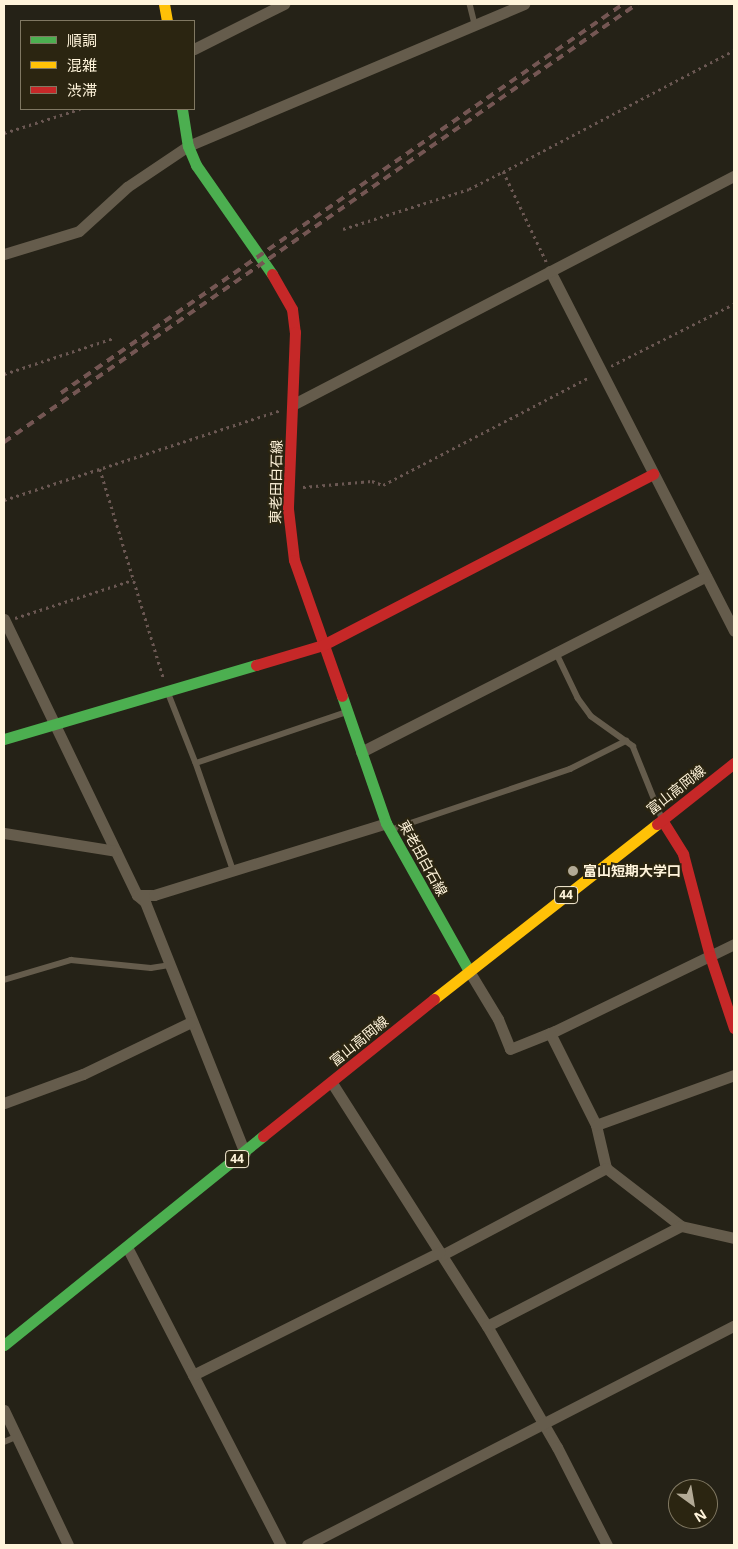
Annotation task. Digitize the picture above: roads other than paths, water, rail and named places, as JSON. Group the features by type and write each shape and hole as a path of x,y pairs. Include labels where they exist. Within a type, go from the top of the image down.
{"main road":[{"path":"164,4 167,20"},
{"name":"東老田白石線","path":"182,110 188,146 196,165 282,288 292,309 295,332 294,404 289,488 294,560 388,827 469,970"},
{"path":"4,739 322,644 654,474"},
{"name":"富山高岡線","path":"4,1345 332,1083 469,970 734,763"},
{"path":"662,820 682,854 710,956 734,1028"}],"street":[{"path":"195,48 284,4"},
{"path":"4,254 79,231 127,187 188,146 524,4"},
{"path":"294,404 734,176"},
{"path":"550,271 734,631"},
{"path":"361,752 706,576"},
{"path":"4,620 137,894 145,902 191,1022 245,1153"},
{"path":"137,894 154,895 233,869 388,827"},
{"path":"4,833 116,851"},
{"path":"469,970 498,1019 510,1049 550,1033 734,944"},
{"path":"4,1103 83,1074 191,1022"},
{"path":"550,1033 596,1125 606,1168 681,1226 734,1238"},
{"path":"596,1125 734,1074"},
{"path":"332,1083 487,1326 544,1423 607,1545"},
{"path":"193,1375 441,1253 606,1168"},
{"path":"487,1326 681,1226"},
{"path":"127,1247 281,1545"},
{"path":"307,1545 734,1326"},
{"path":"4,1410 68,1545"}],"lane":[{"path":"470,4 475,24"},
{"path":"556,652 578,698 591,716 633,746 662,820"},
{"path":"168,690 233,869"},
{"path":"196,763 347,712"},
{"path":"388,827 570,770 626,741"},
{"path":"4,980 71,960 151,968 169,964"},
{"path":"4,1442 16,1437"}],"railway":[{"path":"61,393 623,4"},
{"path":"4,442 637,4"}],"place":[{"name":"富山短期大学口","path":"573,871"}]}
